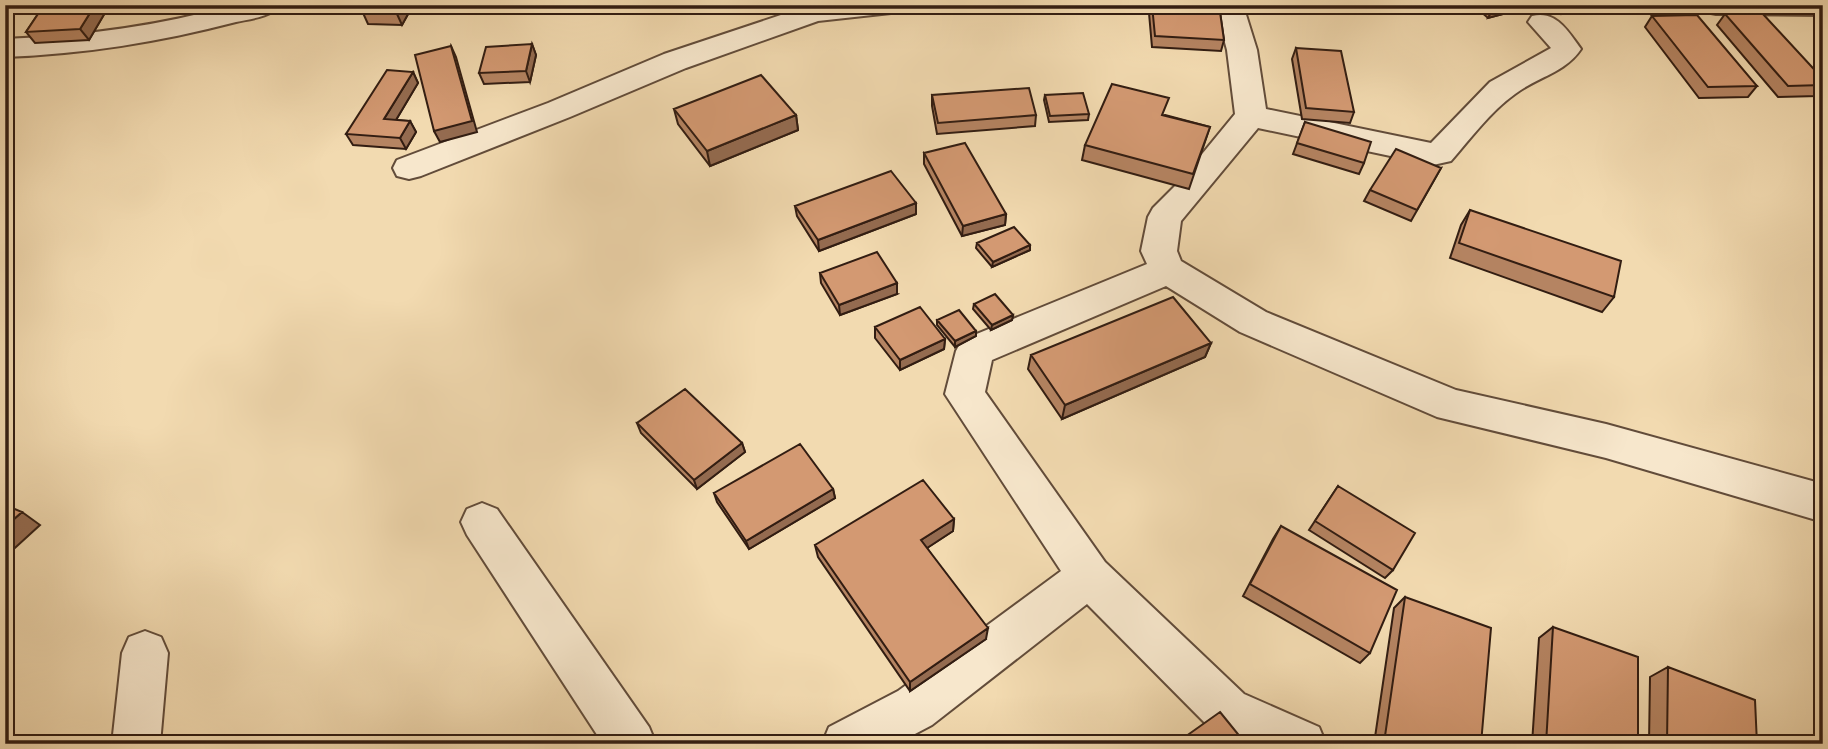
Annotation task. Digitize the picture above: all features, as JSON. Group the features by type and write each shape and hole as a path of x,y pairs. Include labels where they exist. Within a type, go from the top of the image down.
{"street":[{"path":"121,38 145,5"},
{"path":"5,48 52,47 121,38 222,19 266,5"},
{"path":"409,168 559,110 675,61 814,13 896,5"},
{"path":"905,5 1127,5"},
{"path":"1230,5 1242,50 1251,116 1165,218 1159,251 1168,270 1253,322 1451,405 1606,441 1823,503"},
{"path":"1716,6 1823,7"},
{"path":"1251,116 1433,154 1440,153 1493,95 1511,80 1529,70 1559,60 1566,49 1553,30 1542,22"},
{"path":"1168,270 975,351 965,394 1089,576 1227,710 1302,744"},
{"path":"482,522 632,744"},
{"path":"846,744 915,708 1089,576"},
{"path":"136,744 145,653"}],"building":[{"path":"44,5 95,5 80,29 26,32"},
{"path":"367,5 402,5 397,14 363,13"},
{"path":"1152,5 1219,5 1224,40 1155,36"},
{"path":"1762,13 1823,79 1823,85 1788,86 1725,14"},
{"path":"1697,15 1757,86 1708,87 1652,16"},
{"path":"532,44 526,71 479,73 486,47"},
{"path":"451,46 472,121 434,131 415,55"},
{"path":"1296,48 1341,51 1354,112 1306,108"},
{"path":"387,70 413,72 384,119 410,121 400,138 346,134"},
{"path":"761,75 796,115 707,151 674,109"},
{"path":"1112,84 1169,98 1162,115 1210,127 1193,174 1085,145"},
{"path":"1029,88 1036,115 938,123 932,95"},
{"path":"1083,93 1089,114 1050,116 1045,95"},
{"path":"1305,122 1371,142 1364,163 1297,143"},
{"path":"965,143 1006,214 963,226 924,153"},
{"path":"1396,149 1441,168 1417,210 1370,190"},
{"path":"891,171 916,203 818,240 795,206"},
{"path":"1470,210 1621,261 1614,297 1459,243"},
{"path":"1014,227 1030,245 993,262 977,243"},
{"path":"877,252 897,283 839,305 820,273"},
{"path":"995,294 1013,315 992,325 974,304"},
{"path":"1173,297 1211,343 1065,405 1031,355"},
{"path":"920,307 945,339 900,360 875,327"},
{"path":"959,310 976,331 955,341 937,320"},
{"path":"685,389 742,443 694,480 637,423"},
{"path":"800,444 833,489 746,541 714,493"},
{"path":"923,480 954,519 921,540 988,628 910,682 815,545"},
{"path":"1338,486 1415,533 1393,570 1315,521"},
{"path":"5,505 22,512 5,527"},
{"path":"1281,526 1397,590 1370,653 1250,584"},
{"path":"1405,597 1491,628 1481,744 1405,744 1385,736"},
{"path":"1553,627 1638,657 1638,744 1546,744"},
{"path":"1668,667 1755,700 1757,744 1667,744"},
{"path":"1220,712 1246,744 1175,744"}]}
